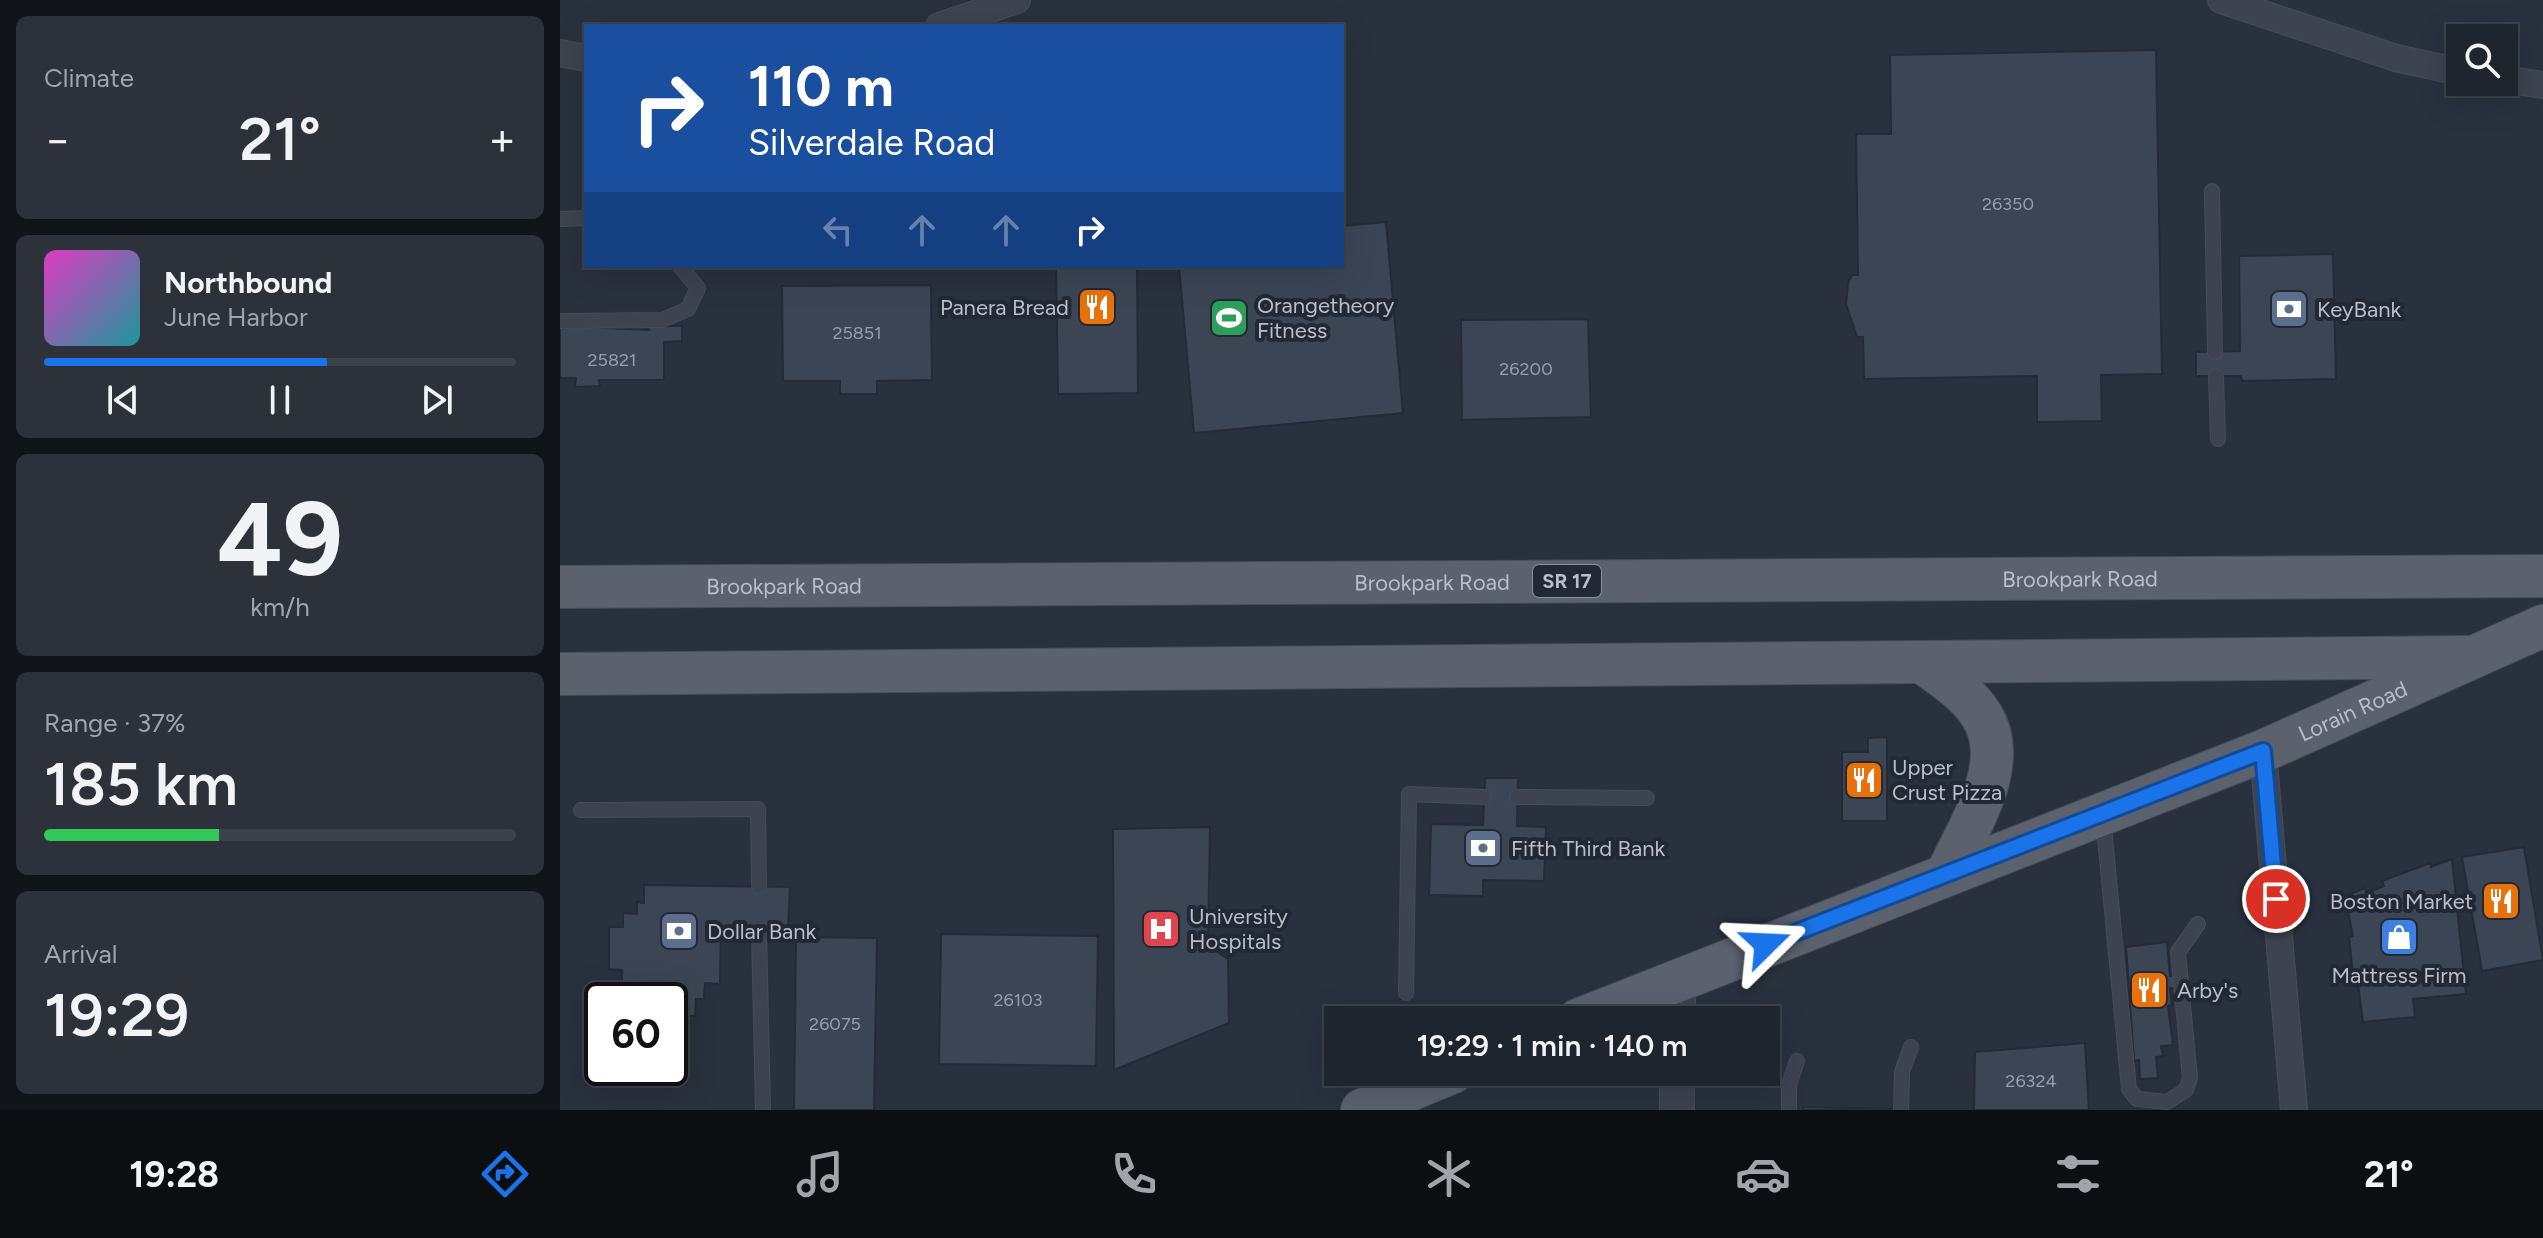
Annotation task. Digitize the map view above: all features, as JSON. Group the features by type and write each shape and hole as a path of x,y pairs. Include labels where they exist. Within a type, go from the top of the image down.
{"main road":[{"name":"Brookpark Road","path":"560,587 2543,576"},
{"name":"Lorain Road","path":"1612,1006 2263,751 2543,626"},
{"path":"560,674 2472,657"},
{"path":"1922,662 1955,686 1981,714 1991,735 1990,778 1947,874"},
{"path":"1362,1110 1419,1086"}],"street":[{"path":"945,24 1017,0"},
{"path":"2221,0 2396,58 2446,69"},
{"path":"2518,81 2543,85"},
{"path":"2263,751 2294,1110"},
{"path":"1678,979 1678,1006"},
{"path":"1677,1086 1677,1110"}],"lane":[{"path":"2212,191 2215,352"},
{"path":"560,219 584,218"},
{"path":"682,268 698,288"},
{"path":"560,321 662,320 688,309 698,288 695,268"},
{"path":"2216,376 2218,439"},
{"path":"1406,993 1409,794 1484,797"},
{"path":"1517,797 1647,798"},
{"path":"581,810 758,809 759,886"},
{"path":"2102,813 2129,1089 2137,1099 2167,1102 2186,1090 2190,1078 2178,952 2198,924"},
{"path":"759,931 763,1110"},
{"path":"1901,1110 1902,1072 1911,1047"},
{"path":"1789,1110 1789,1085 1797,1061"}],"building":[{"path":"2156,50 2162,374 2101,375 2102,421 2037,422 2037,376 1864,379 1863,337 1857,337 1846,304 1848,283 1852,275 1858,275 1856,134 1891,134 1890,55"},
{"path":"1386,222 1403,413 1194,433 1179,268 1344,268 1344,226"},
{"path":"2333,254 2336,379 2242,381 2241,376 2196,376 2196,352 2240,351 2239,256"},
{"path":"1056,268 1137,268 1138,393 1058,394"},
{"path":"931,285 932,380 877,381 877,394 840,394 840,381 783,381 782,286"},
{"path":"1588,319 1591,417 1462,420 1461,320"},
{"path":"560,326 649,330 648,326 682,326 682,341 664,342 664,380 599,380 600,386 575,387 576,378 560,378"},
{"path":"1887,737 1887,821 1842,821 1842,752 1868,752 1868,738"},
{"path":"1485,778 1518,778 1517,826 1546,827 1544,881 1483,880 1483,896 1429,895 1431,824 1483,825"},
{"path":"1210,827 1208,946 1228,959 1229,1023 1114,1070 1113,829"},
{"path":"2524,847 2543,960 2482,971 2462,857"},
{"path":"2452,859 2466,994 2413,999 2415,1017 2363,1022 2358,984 2354,985 2349,937 2353,936 2345,896 2365,888 2367,893 2384,886 2382,881 2430,863 2431,867"},
{"path":"644,885 790,887 788,931 721,931 720,984 705,983 704,999 696,999 695,1016 688,1016 688,982 622,982 622,970 609,969 609,927 623,927 623,913 637,914 637,902 644,903"},
{"path":"941,934 1098,936 1096,1066 939,1064"},
{"path":"796,937 877,938 874,1110 794,1110"},
{"path":"2167,942 2170,976 2175,975 2177,988 2170,988 2172,1005 2168,1006 2173,1045 2161,1046 2163,1056 2156,1057 2158,1078 2140,1079 2139,1060 2134,1061 2126,947"},
{"path":"2085,1043 2089,1110 1974,1110 1975,1052"},
{"path":"1803,1107 1895,1109 1803,1110"}],"place":[{"name":"Panera Bread","path":"1097,307"},
{"name":"KeyBank","path":"2289,309"},
{"name":"Orangetheory Fitness","path":"1229,318"},
{"name":"Upper Crust Pizza","path":"1864,780"},
{"name":"Fifth Third Bank","path":"1483,848"},
{"name":"Boston Market","path":"2501,901"},
{"name":"University Hospitals","path":"1161,929"},
{"name":"Dollar Bank","path":"679,931"},
{"name":"Mattress Firm","path":"2399,937"},
{"name":"Arby's","path":"2149,990"}],"route":[{"path":"1766,944 2263,751 2276,899"}]}
